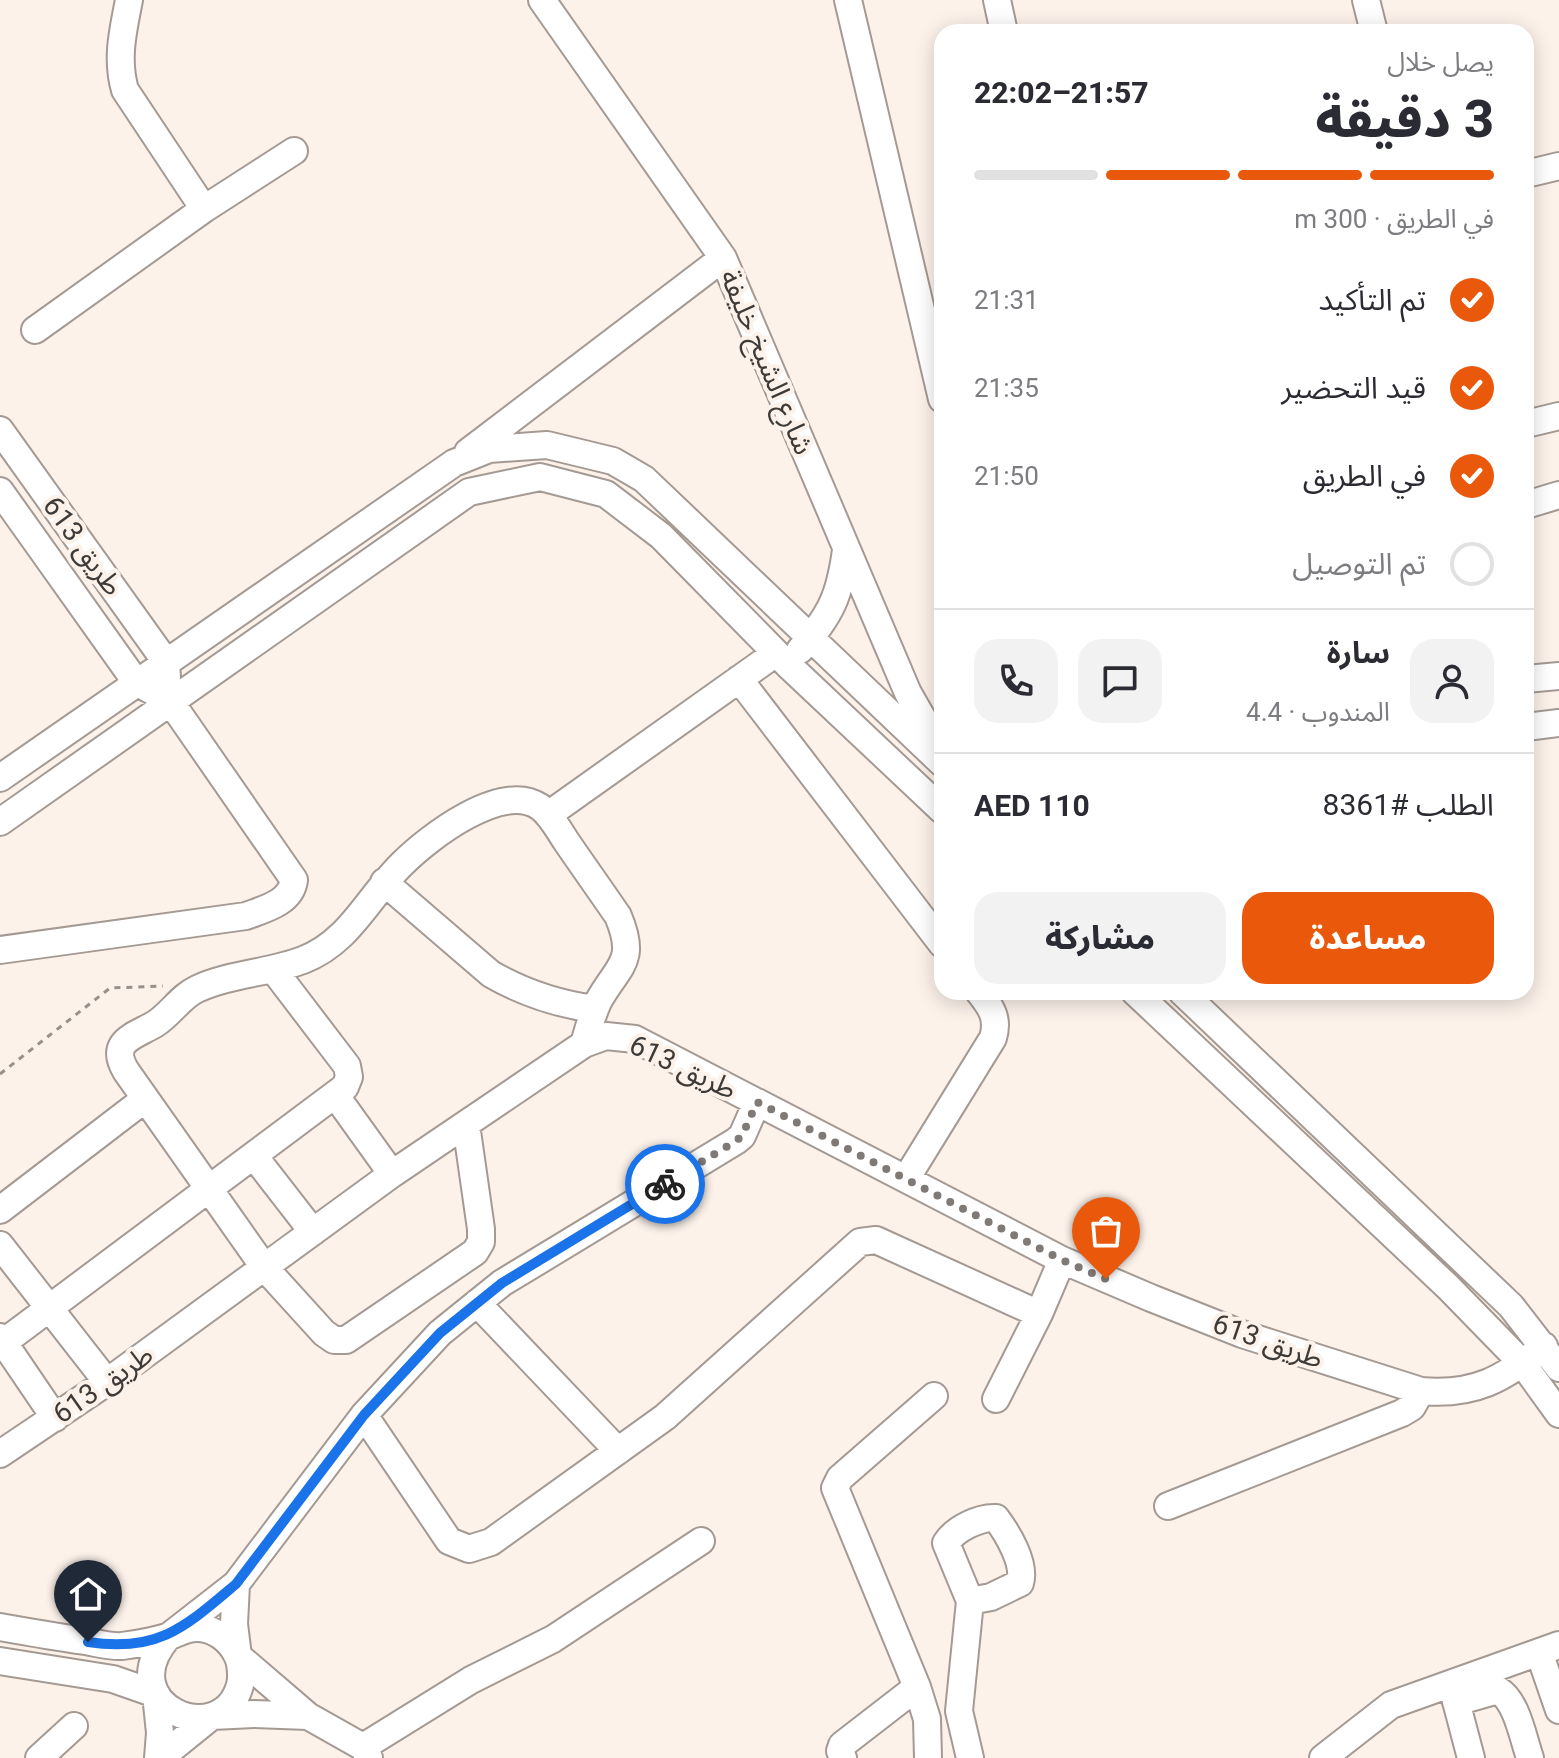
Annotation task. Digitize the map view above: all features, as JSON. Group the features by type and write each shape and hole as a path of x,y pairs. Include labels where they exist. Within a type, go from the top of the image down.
{"street":[{"path":"129,0 119,54 125,90 204,209"},
{"name":"شارع الشيخ خليفة","path":"542,0 723,258 908,693 934,739"},
{"path":"848,0 934,365"},
{"path":"997,0 1002,24"},
{"path":"1366,0 1372,24"},
{"path":"35,330 204,209 294,151"},
{"path":"1534,172 1559,166"},
{"path":"0,778 454,463 723,258"},
{"path":"1534,422 1559,416"},
{"name":"طريق 613","path":"0,430 166,662 170,701"},
{"path":"454,463 489,449 547,445 613,461 644,479 934,755"},
{"path":"0,822 469,492 540,477 606,494 661,536 782,658 934,802"},
{"name":"طريق 613","path":"0,491 136,682 170,701"},
{"path":"1534,503 1559,495"},
{"path":"548,815 739,679 782,658 811,638 837,598 846,550"},
{"path":"1534,678 1559,676"},
{"path":"739,679 934,934"},
{"path":"0,950 246,916 276,905 290,894 294,886 293,876 170,701"},
{"path":"1534,726 1559,723"},
{"path":"466,1124 481,1229 481,1242 475,1252 346,1340 334,1340 264,1267 122,1065 121,1050 133,1034 161,1019 188,995 208,985 307,959 335,942 356,922 384,882 435,837 495,802 518,799 529,802 548,815 624,929 625,955 621,968 595,1009 584,1044"},
{"path":"384,882 473,961 500,979 550,1001 595,1009"},
{"path":"55,1418 1,1341 49,1309 336,1096 348,1082 347,1066 273,969"},
{"path":"906,1179 993,1038 996,1022 984,1000"},
{"path":"1143,1000 1448,1287 1523,1364 1559,1414"},
{"name":"طريق 613","path":"0,1454 107,1382 392,1174 584,1044 606,1036 635,1039 1062,1260 1242,1334 1421,1391 1437,1393 1469,1390 1497,1380 1523,1364 1552,1357 1511,1306 1190,1000"},
{"path":"336,1096 392,1174"},
{"path":"0,1210 145,1099"},
{"path":"159,1758 160,1733 151,1663 159,1647 236,1584 364,1415 440,1333 502,1283 736,1141 742,1136 757,1102"},
{"path":"254,1156 313,1232"},
{"path":"364,1415 449,1541 469,1549 491,1542 665,1417 860,1242 876,1240 1039,1314"},
{"path":"0,1245 107,1382"},
{"path":"996,1399 1062,1260"},
{"path":"477,1303 618,1451"},
{"path":"1168,1506 1402,1413 1412,1407 1421,1391"},
{"path":"928,1758 927,1719 917,1687 835,1488 840,1478 934,1396"},
{"path":"0,1627 118,1647 168,1637 194,1627 208,1629 221,1634 238,1656 308,1716 366,1752 471,1680 553,1639 701,1541"},
{"path":"159,1758 232,1702 238,1692 241,1680 234,1624 236,1584"},
{"path":"970,1601 959,1711 970,1758"},
{"path":"1454,1692 1549,1648 1559,1710"},
{"path":"0,1661 113,1679 156,1694 166,1708 180,1716 308,1716"},
{"path":"843,1758 840,1751 842,1745 917,1687"},
{"path":"1323,1758 1391,1705 1454,1692 1498,1690 1511,1705 1530,1758"},
{"path":"1454,1692 1471,1758"},
{"path":"39,1758 74,1726"}],"path":[{"path":"0,1074 110,988 181,986 188,995"}],"way so far":[{"path":"665,1184 742,1136 757,1102 1062,1260 1106,1279"}],"route":[{"path":"88,1642 118,1647 168,1637 211,1605 236,1584 364,1415 440,1333 502,1283 665,1184"}]}
